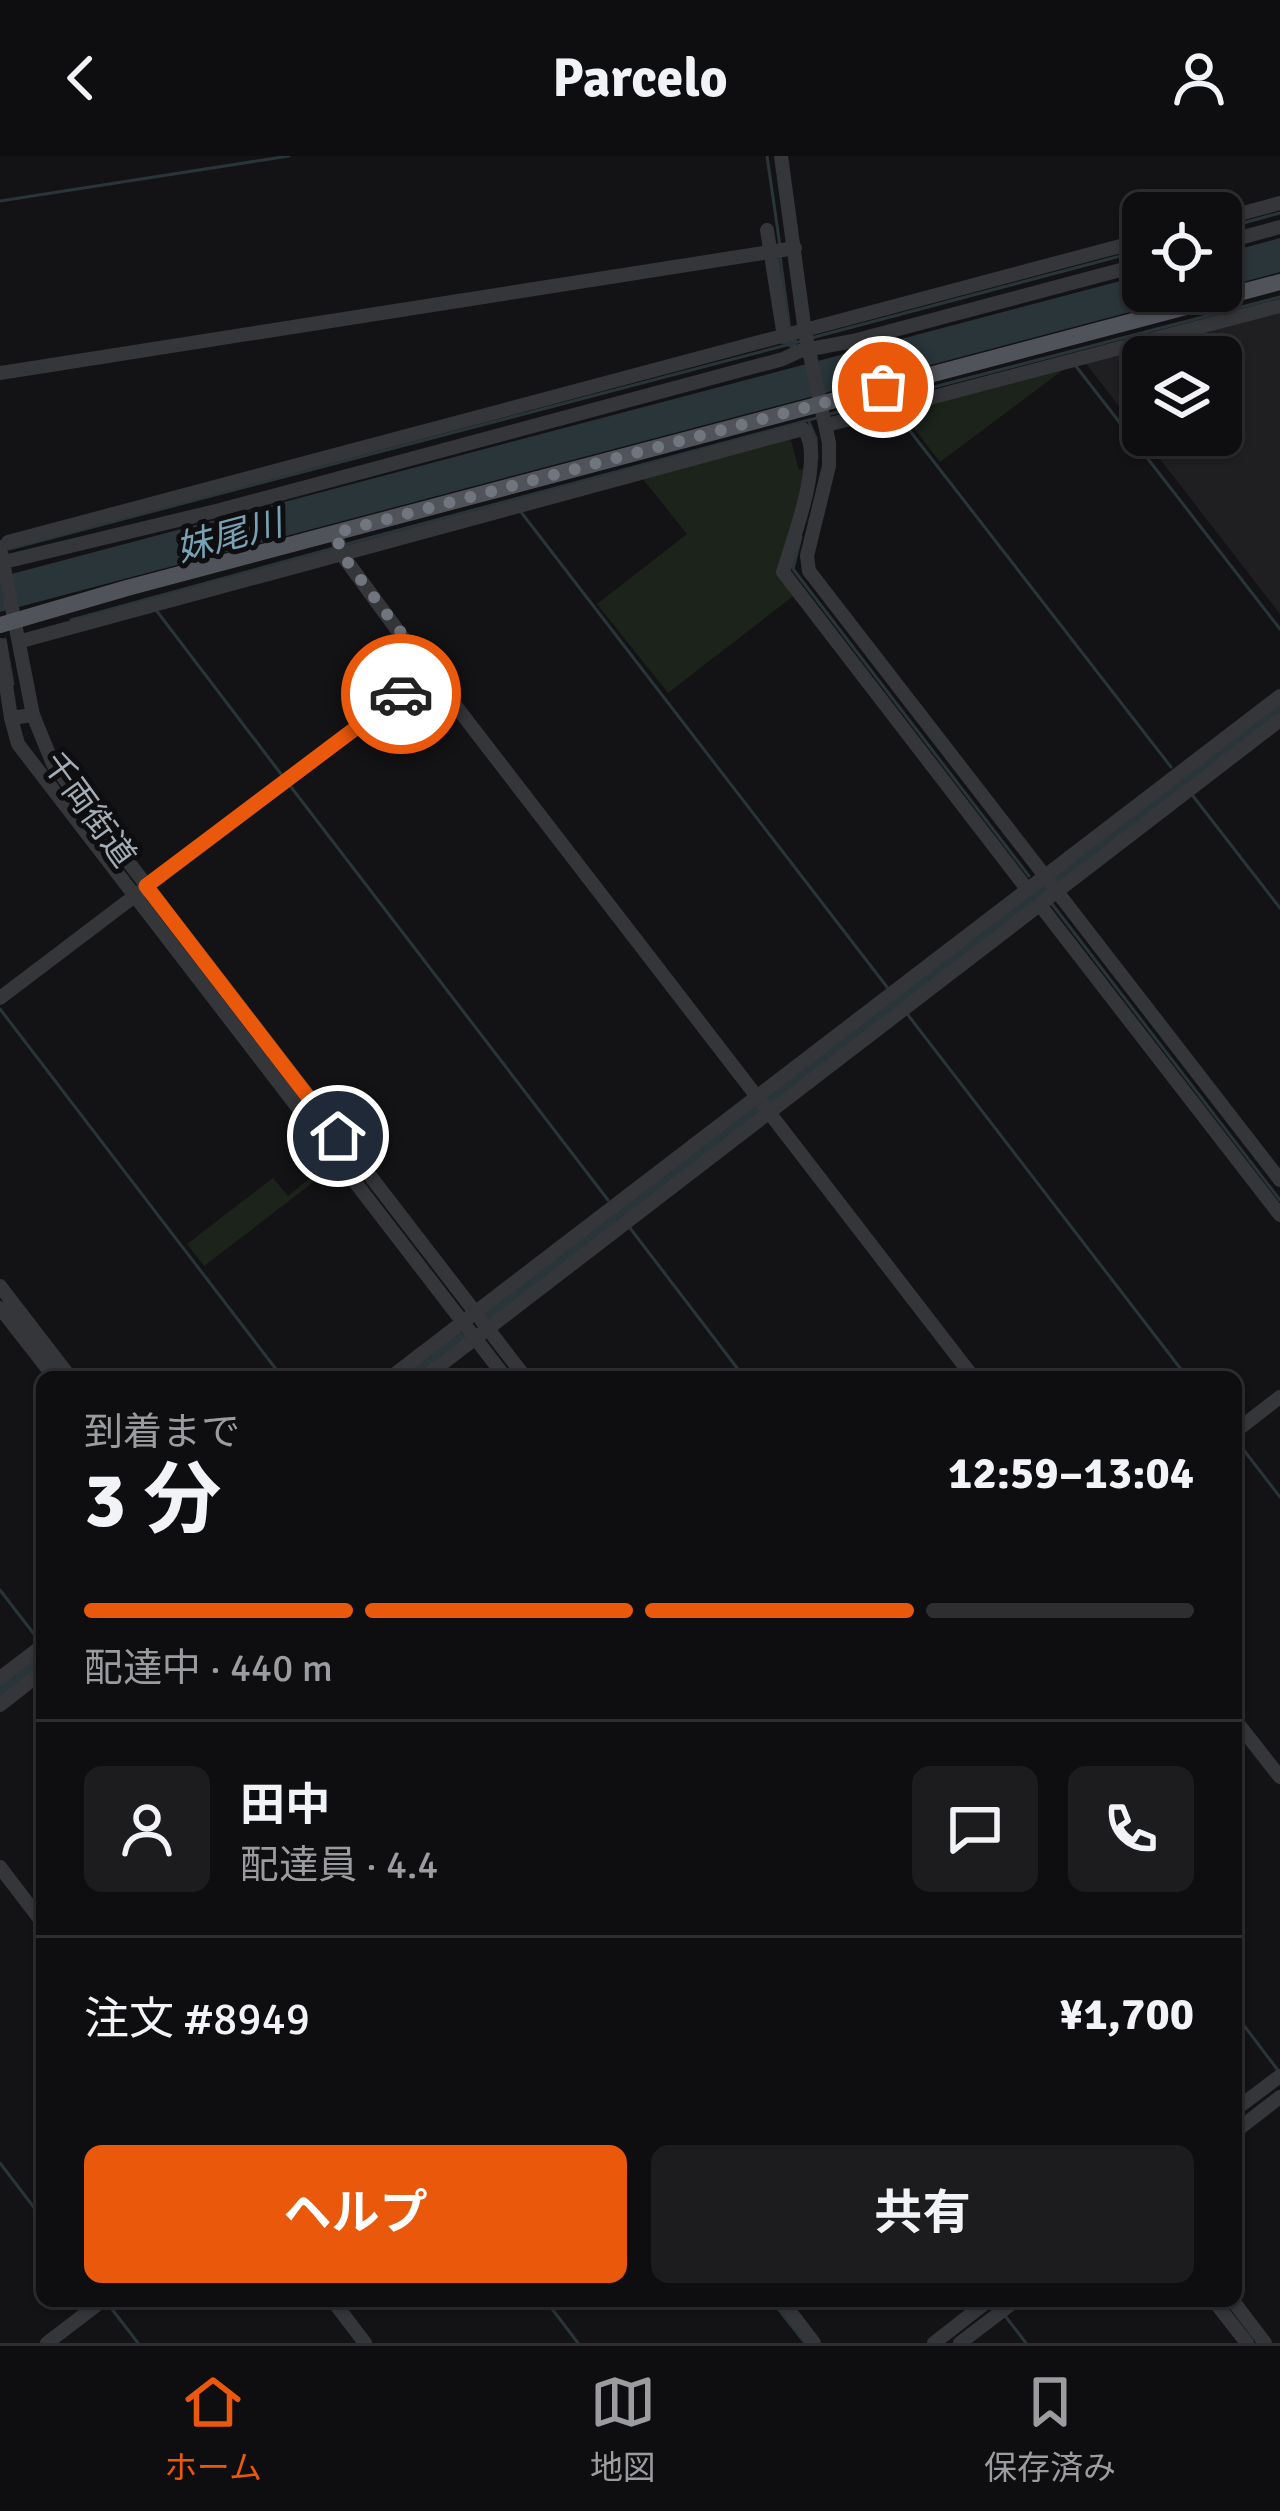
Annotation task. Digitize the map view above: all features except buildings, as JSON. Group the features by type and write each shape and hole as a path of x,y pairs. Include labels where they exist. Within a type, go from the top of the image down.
{"main road":[{"path":"9,620 338,545 824,412 1158,328 1280,282"}],"street":[{"path":"781,156 784,338"},
{"path":"1242,213 1280,202"},
{"path":"1242,237 1280,226"},
{"path":"767,230 779,253 807,343 830,458 814,483 784,572 870,669 1280,1180"},
{"path":"3,557 784,338 807,343 1122,246"},
{"path":"0,373 779,253"},
{"path":"3,557 807,343 1122,269"},
{"path":"824,412 894,407 1074,360 1158,328 1280,306"},
{"path":"519,1371 481,1333 139,890 18,744 19,717 8,645 338,545 518,506 803,429 812,450 814,483 809,571 870,669 1027,889"},
{"path":"338,545 968,1371"},
{"name":"千両街道","path":"3,557 19,717 139,890"},
{"path":"0,998 430,671"},
{"path":"399,1371 468,1316 622,1212 1048,891 1187,780 1280,696"},
{"path":"1187,780 1280,720"},
{"path":"764,1104 905,999 1027,889 1048,891 1280,1215"},
{"path":"432,1371 622,1212"},
{"path":"0,1286 65,1371"},
{"path":"0,1308 49,1371"},
{"path":"481,1333 502,1371"},
{"path":"1242,1426 1280,1397"},
{"path":"0,1678 36,1651"},
{"path":"0,1705 36,1677"},
{"path":"1242,1729 1280,1777"},
{"path":"0,1867 36,1914"},
{"path":"1242,2104 1280,2076"},
{"path":"1242,2126 1280,2098"},
{"path":"47,2343 94,2307"},
{"path":"338,2307 365,2343"},
{"path":"787,2307 814,2343"},
{"path":"934,2343 980,2307"},
{"path":"960,2343 1002,2307"},
{"path":"1219,2307 1247,2343"},
{"path":"1238,2307 1265,2343"}],"shaded area":[{"path":"1280,313 1280,614 1158,456 1242,456 1242,336 1186,336"},
{"path":"1122,352 1122,410 1084,361"},
{"path":"1071,364 940,462 903,414 902,410"},
{"path":"789,433 799,470 808,468 780,569 796,594 668,693 597,604 687,534 642,478"},
{"path":"332,1160 336,1165 204,1266 187,1244 273,1178 288,1196"}],"water":[{"path":"1280,238 1280,272 1242,282 1242,248"},
{"name":"妹尾川","path":"1122,281 1122,312 1130,312 0,612 0,577"}],"waterway":[{"path":"0,201 289,156"},
{"path":"767,156 780,246"},
{"path":"1242,223 1280,213"},
{"path":"780,256 790,330"},
{"path":"811,338 1122,256"},
{"path":"830,414 1280,297"},
{"path":"9,549 802,341"},
{"path":"1075,365 1280,629"},
{"path":"896,413 1171,767"},
{"path":"343,545 820,417"},
{"path":"809,422 817,458"},
{"path":"521,512 887,987"},
{"path":"801,537 793,569 1029,876"},
{"path":"71,620 334,548"},
{"path":"156,610 281,774"},
{"path":"5,639 13,684"},
{"path":"493,1313 1280,710"},
{"path":"291,787 608,1200"},
{"path":"1193,796 1280,908"},
{"path":"1052,904 1280,1200"},
{"path":"0,1009 277,1371"},
{"path":"908,1015 1182,1371"},
{"path":"630,1228 739,1371"},
{"path":"420,1371 458,1341"},
{"path":"1242,1448 1280,1497"},
{"path":"0,1590 36,1637"},
{"path":"0,1696 36,1668"},
{"path":"1242,2023 1277,2069"},
{"path":"0,2163 36,2210"},
{"path":"110,2307 138,2343"},
{"path":"551,2307 578,2343"},
{"path":"777,2307 805,2343"},
{"path":"1006,2317 1026,2343"}],"way so far":[{"path":"401,694 430,671 343,556 335,533 883,387"}],"route":[{"path":"338,1136 146,886 401,694"}]}
